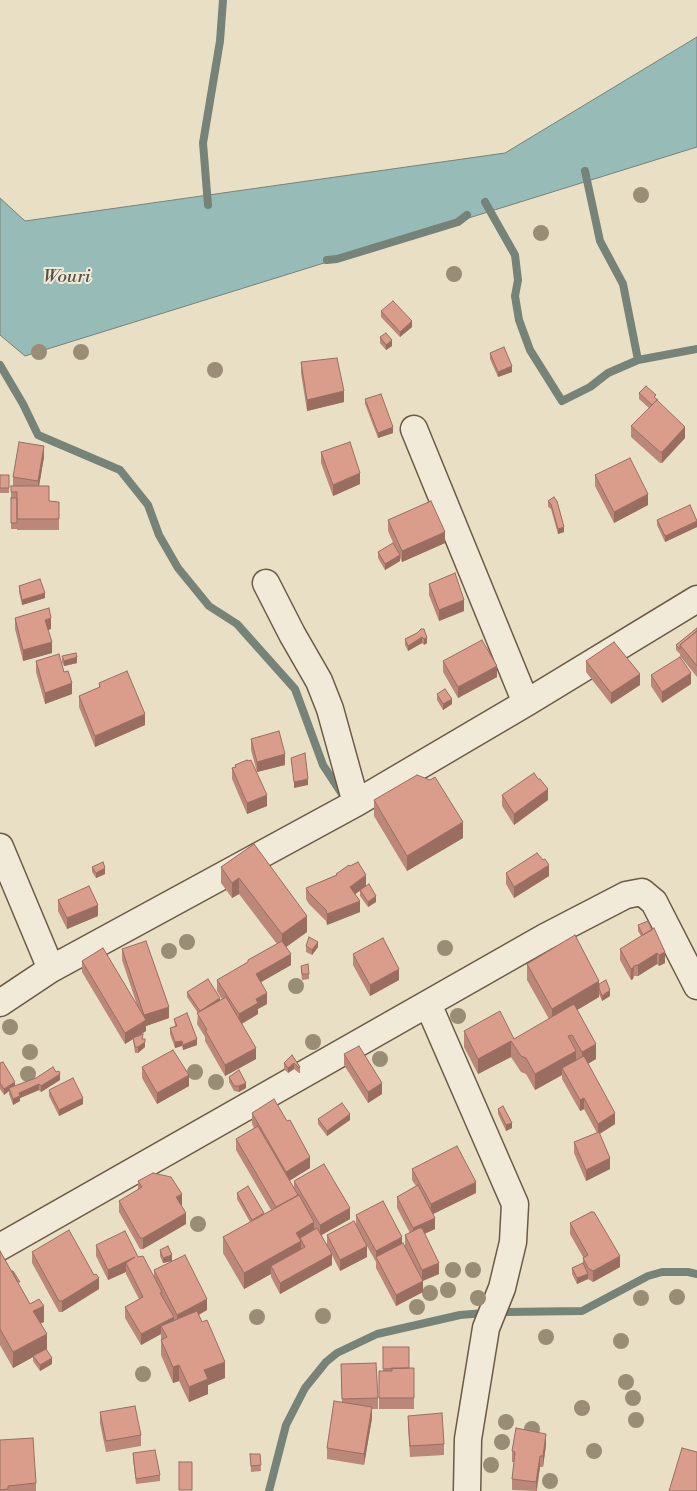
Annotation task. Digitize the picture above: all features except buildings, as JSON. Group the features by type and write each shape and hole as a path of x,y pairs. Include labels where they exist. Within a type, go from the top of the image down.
{"street":[{"path":"414,430 526,703"},
{"path":"266,583 319,681 330,709 356,803"},
{"path":"0,1003 51,969 356,803 697,599"},
{"path":"0,846 51,969"},
{"path":"0,1247 545,937 626,895 642,892 654,902 696,980"},
{"path":"428,1004 515,1204 513,1242 502,1288 486,1328 468,1439 467,1491"}],"water":[{"name":"Wouri","path":"697,37 697,147 25,356 0,335 0,198 25,221 505,153"}],"waterway":[{"path":"208,205 203,143 220,41 223,0"},
{"path":"585,171 600,241 623,284 638,360"},
{"path":"485,202 515,255 518,280 515,296 519,320 530,350 562,401 590,387 608,373 638,360 697,349"},
{"path":"327,260 337,259 458,222 467,215"},
{"path":"0,365 23,404 38,435 120,470 148,505 159,535 178,568 209,606 237,624 295,689 323,765 344,797"},
{"path":"506,1312 582,1311 648,1276 662,1272 697,1274"},
{"path":"269,1491 286,1425 305,1388 326,1362 337,1353 377,1334 460,1315 485,1313"}]}
